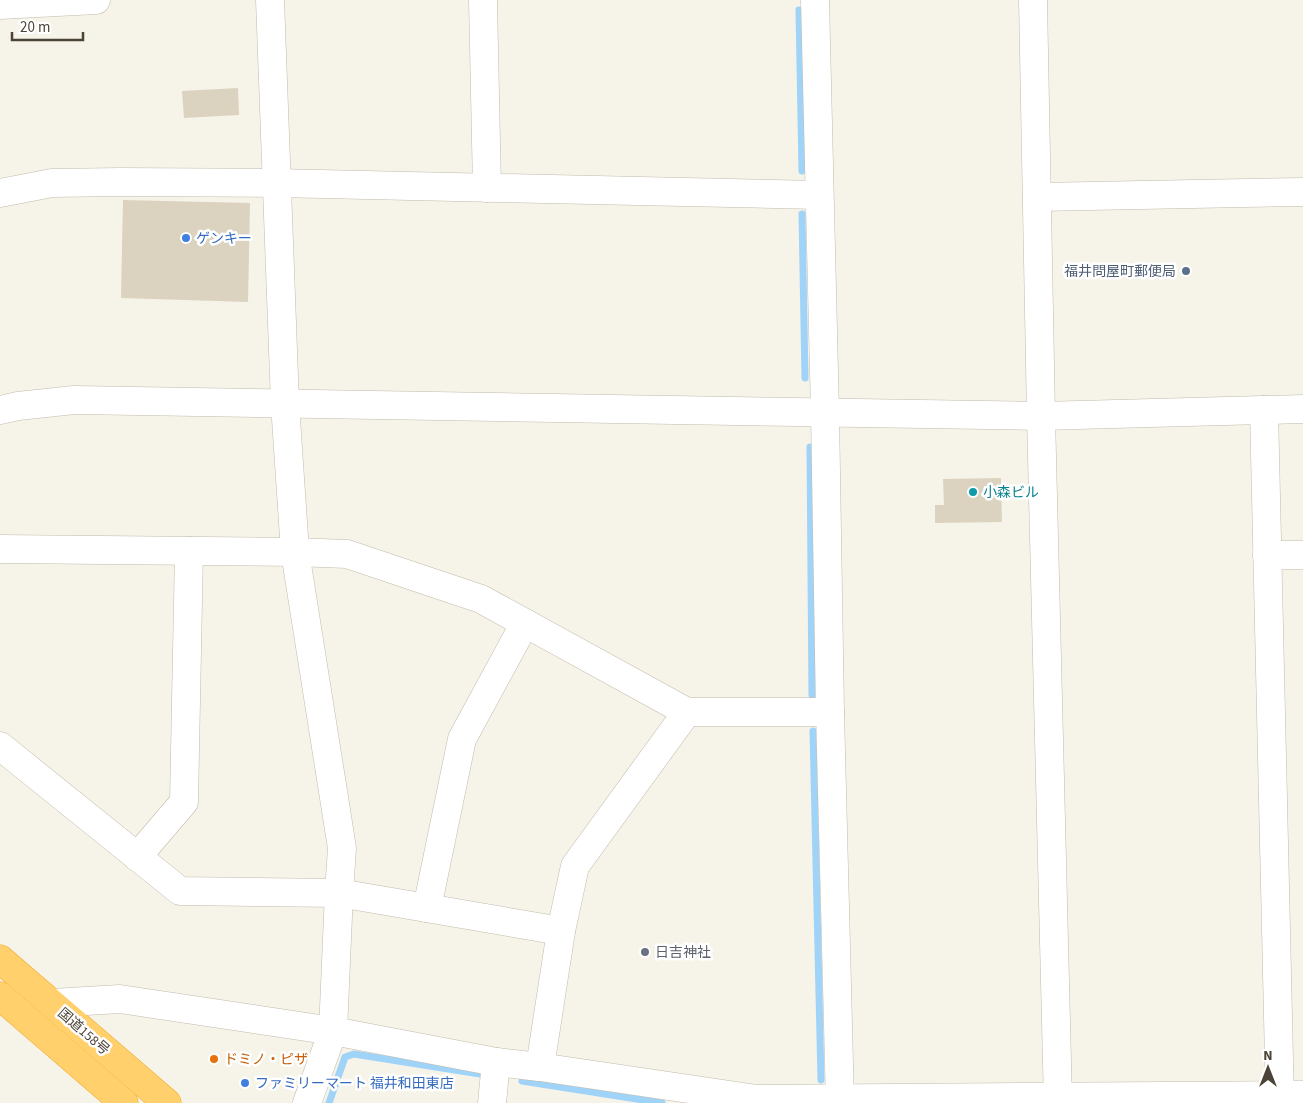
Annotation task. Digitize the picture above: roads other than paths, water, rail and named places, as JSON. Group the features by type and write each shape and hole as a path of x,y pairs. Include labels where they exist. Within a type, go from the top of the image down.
{"highway":[{"name":"国道158号","path":"0,959 167,1103"},
{"name":"国道158号","path":"0,996 124,1103"}],"street":[{"path":"0,5 96,0"},
{"path":"270,0 285,404 295,552 342,848 333,1031 307,1103"},
{"path":"483,0 487,188"},
{"path":"814,0 841,1101"},
{"path":"1032,0 1058,1100"},
{"path":"0,193 52,184 120,182 276,183 819,195"},
{"path":"1037,197 1303,192"},
{"path":"0,410 18,406 74,400 1041,416 1303,409"},
{"path":"52,1003 120,999 333,1031 496,1062 757,1099 841,1101 1287,1098 1264,410"},
{"path":"0,549 347,554 481,599 687,712 830,712"},
{"path":"137,857 184,802 189,551"},
{"path":"1268,555 1303,555"},
{"path":"427,908 462,740 524,623"},
{"path":"540,1067 561,931 575,866 687,712"},
{"path":"0,746 180,891 339,893 561,931"},
{"path":"492,1103 496,1062"}],"waterway":[{"path":"799,10 802,171"},
{"path":"802,214 805,378"},
{"path":"810,447 812,695"},
{"path":"813,731 821,1080"},
{"path":"329,1103 345,1057 354,1054 480,1074"},
{"path":"522,1081 662,1103"}],"place":[{"name":"ゲンキー","path":"186,238"},
{"name":"福井問屋町郵便局","path":"1186,271"},
{"name":"小森ビル","path":"973,492"},
{"name":"日吉神社","path":"645,952"},
{"name":"ドミノ・ピザ","path":"214,1059"},
{"name":"ファミリーマート 福井和田東店","path":"245,1083"}]}
